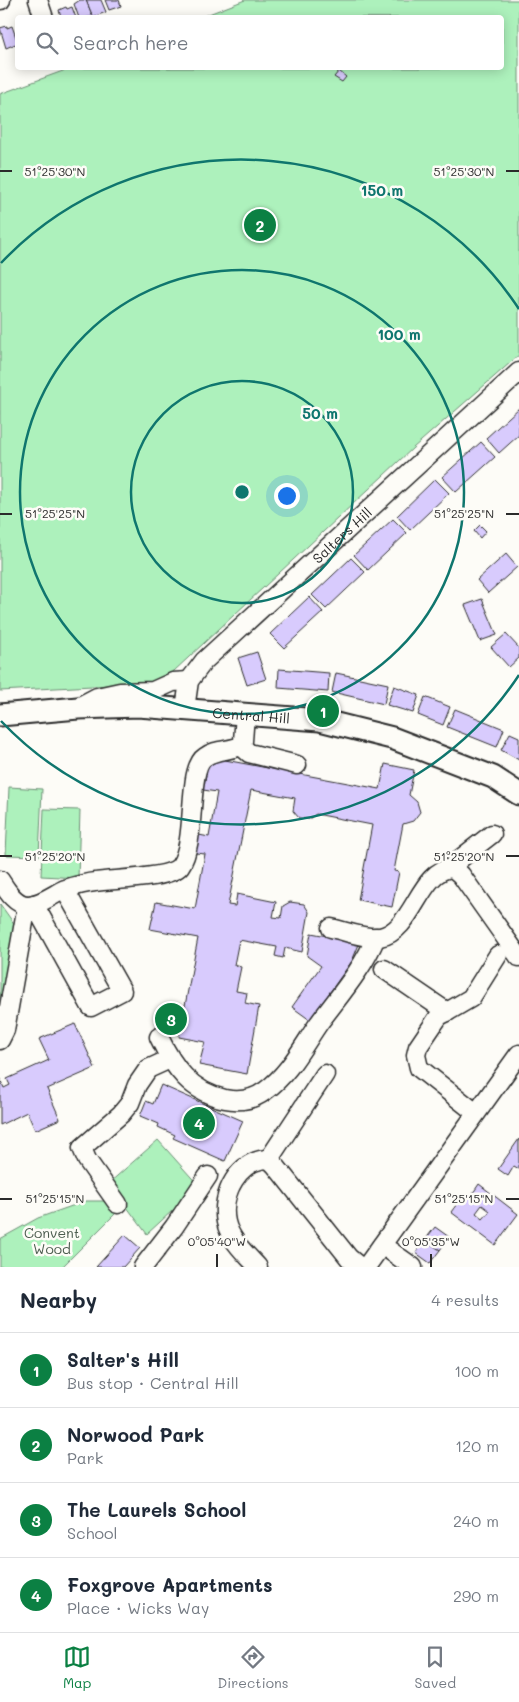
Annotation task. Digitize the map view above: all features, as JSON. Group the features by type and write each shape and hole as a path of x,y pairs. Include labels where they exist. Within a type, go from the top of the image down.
{"main road":[{"name":"Central Hill","path":"0,715 78,708 138,706 320,720 392,738 493,777 519,794"}],"street":[{"path":"38,0 43,15"},
{"name":"Salters Hill","path":"188,681 204,661 519,372"},
{"path":"78,708 97,697 120,692 153,690 173,682 188,681 184,710"},
{"path":"241,746 245,714"},
{"path":"241,746 249,753 297,765"},
{"path":"0,880 9,894 18,902 30,904 65,890 93,882 159,875 176,870 183,860 190,830 196,766 206,755 241,746"},
{"path":"453,868 456,862 492,834"},
{"path":"330,928 376,937 391,933 410,912 434,877 440,871 453,868"},
{"path":"453,868 461,875 519,957"},
{"path":"30,904 91,1007 122,991 65,890"},
{"path":"0,1040 6,1022 30,904"},
{"path":"159,1037 170,1059 185,1078 201,1091 215,1096 243,1101 257,1096 287,1070 357,971 376,937"},
{"path":"476,1113 419,1068 416,1055 418,1047 439,1016 470,998 498,955"},
{"path":"384,969 447,1012"},
{"path":"366,1267 519,1054"},
{"path":"118,1204 87,1160 82,1148 120,1114 130,1102 137,1085 148,1069 170,1059"},
{"path":"258,1267 232,1237 226,1221 228,1197 234,1180 243,1167 253,1161 269,1159 325,1074"},
{"path":"269,1159 349,1258 360,1267"},
{"path":"143,1267 174,1227 208,1176"},
{"path":"382,1245 413,1267"}],"green space":[{"path":"245,0 519,0 519,355 413,448 174,671 148,683 0,691 0,94 66,70 504,70 504,15 206,15"},
{"path":"9,787 42,789 39,856 6,855"},
{"path":"44,809 80,810 78,878 41,876"},
{"path":"0,904 15,925 0,1020"},
{"path":"158,1140 199,1186 147,1234 109,1183"},
{"name":"Convent Wood","path":"86,1201 104,1201 120,1209 62,1267 0,1267 0,1239 38,1218"}],"building":[{"path":"80,0 86,0 92,15 78,15 74,4"},
{"path":"86,0 101,0 106,12 92,15"},
{"path":"105,0 119,0 121,6 109,10"},
{"path":"72,7 75,15 60,15 59,10"},
{"path":"12,26 15,34 15,44 6,48 0,28"},
{"path":"339,71 346,77 342,82 334,77"},
{"path":"519,408 519,435 499,453 486,438"},
{"path":"481,442 495,457 456,492 442,477"},
{"path":"435,479 449,493 410,530 397,516"},
{"path":"393,519 407,533 368,570 354,555"},
{"path":"480,525 486,531 480,538 474,531"},
{"path":"506,554 517,567 488,593 477,580"},
{"path":"351,558 365,572 326,609 312,595"},
{"path":"309,597 323,612 284,648 270,634"},
{"path":"482,599 497,635 480,641 465,605"},
{"path":"506,634 519,648 519,658 509,667 491,647"},
{"path":"257,652 266,679 247,685 238,658"},
{"path":"279,669 329,673 328,692 278,688"},
{"path":"336,673 388,684 384,704 332,692"},
{"path":"394,686 419,695 413,713 387,705"},
{"path":"425,697 450,707 443,725 418,715"},
{"path":"455,709 504,729 497,747 447,727"},
{"path":"510,733 519,737 519,760 501,750"},
{"path":"209,757 380,789 385,764 414,770 409,795 417,802 420,812 413,821 403,824 394,871 399,872 392,907 358,900 372,825 316,814 309,819 299,818 293,811 295,798 251,790 228,905 235,906 237,894 276,902 273,917 281,918 283,906 290,902 304,904 309,912 302,952 285,948 283,958 275,956 277,947 239,940 234,965 241,967 236,991 247,993 245,1003 259,1006 247,1074 199,1065 205,1042 179,1037 198,938 150,929 156,902 195,909 205,854 196,853 191,846 192,839 199,835 209,837 217,792 203,790"},
{"path":"311,933 360,942 352,961 310,1020 292,1007 321,966 307,956"},
{"path":"75,1024 95,1068 47,1089 60,1119 35,1130 27,1112 0,1125 0,1079 4,1088 10,1085 7,1079 49,1060 39,1039"},
{"path":"161,1085 243,1121 225,1161 173,1138 175,1135 158,1127 159,1124 140,1116 146,1101 153,1104"},
{"path":"519,1139 519,1169 514,1166 508,1176 498,1169"},
{"path":"479,1184 518,1214 495,1245 451,1212 460,1200 462,1202 468,1194 471,1196","holes":["482,1205 490,1211 483,1219 476,1213"]},
{"path":"435,1227 449,1237 440,1250 425,1240"},
{"path":"125,1235 140,1248 123,1267 96,1267"},
{"path":"425,1240 440,1250 430,1263 416,1253"}],"place":[{"name":"Norwood Park","path":"260,225"},
{"name":"Salter's Hill","path":"323,711"},
{"name":"The Laurels School","path":"171,1019"},
{"name":"Foxgrove Apartments","path":"199,1123"}]}
